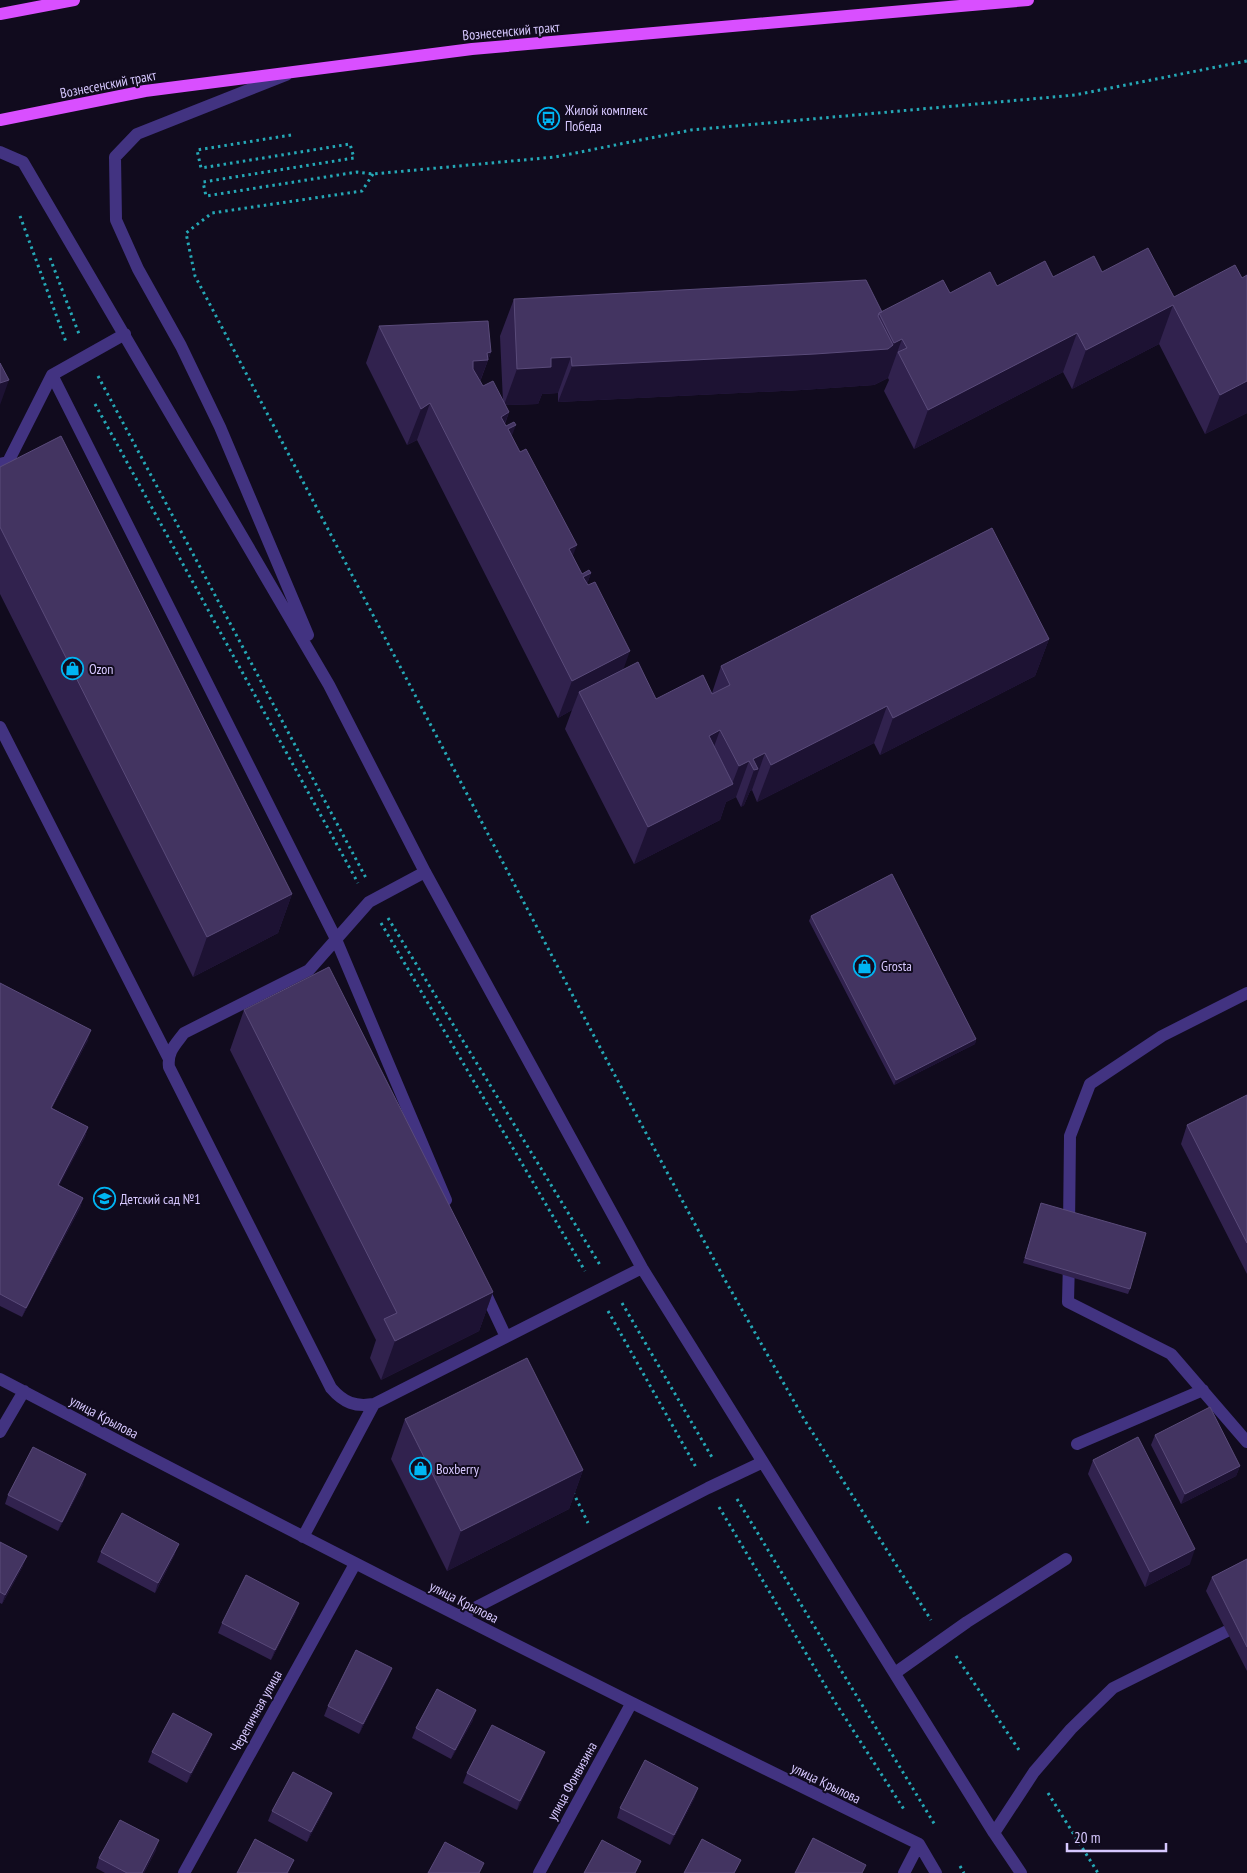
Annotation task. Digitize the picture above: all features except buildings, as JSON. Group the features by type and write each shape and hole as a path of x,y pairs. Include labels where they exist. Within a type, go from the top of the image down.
{"main road":[{"path":"0,14 74,0"},
{"name":"Вознесенский тракт","path":"0,120 145,91 472,49 1028,0"}],"street":[{"path":"296,71 137,134 115,158 116,220 138,269 181,346 220,427 329,685"},
{"path":"0,152 23,162 329,685 425,872 642,1268 994,1833 1021,1873"},
{"path":"0,464 8,462 52,375 125,334"},
{"path":"52,375 335,937 451,1213"},
{"path":"0,727 168,1057 169,1067 331,1388 339,1398 349,1404 361,1406 374,1404 642,1268"},
{"path":"168,1057 171,1049 184,1033 309,970 335,937 373,900 425,872"},
{"path":"1247,993 1162,1036 1090,1084 1070,1136 1068,1302 1171,1354 1247,1442"},
{"path":"478,1277 506,1337"},
{"name":"улица Крылова","path":"0,1379 355,1564 631,1704 919,1844"},
{"path":"1078,1444 1203,1390"},
{"path":"0,1432 24,1391"},
{"path":"303,1537 374,1404"},
{"path":"459,1616 708,1488 763,1462"},
{"path":"895,1673 943,1639 1066,1559"},
{"name":"Черепичная улица","path":"184,1873 355,1564"},
{"path":"994,1833 1034,1772 1072,1729 1113,1688 1247,1621"},
{"name":"улица Фонвизина","path":"539,1873 631,1704"},
{"path":"904,1873 919,1844"},
{"path":"919,1844 936,1873"}],"path":[{"path":"291,135 198,150 201,168 350,144 354,158 203,182 206,196 357,172 373,174 555,157 691,130 1075,95 1247,61"},
{"path":"373,174 362,191 212,213 186,233 195,276 604,1055 721,1272 804,1419 943,1639 1034,1772 1098,1873"},
{"path":"20,216 73,363"},
{"path":"49,256 87,356 373,900 612,1284 725,1480 939,1831"},
{"path":"92,398 373,900 708,1488 835,1702 909,1816"},
{"path":"568,1483 599,1545"},
{"path":"959,1865 964,1873"}],"place":[{"name":"Жилой комплекс Победа","path":"549,118"},
{"name":"Ozon","path":"73,669"},
{"name":"Grosta","path":"865,966"},
{"name":"Детский сад №1","path":"104,1199"},
{"name":"Boxberry","path":"420,1469"}]}
